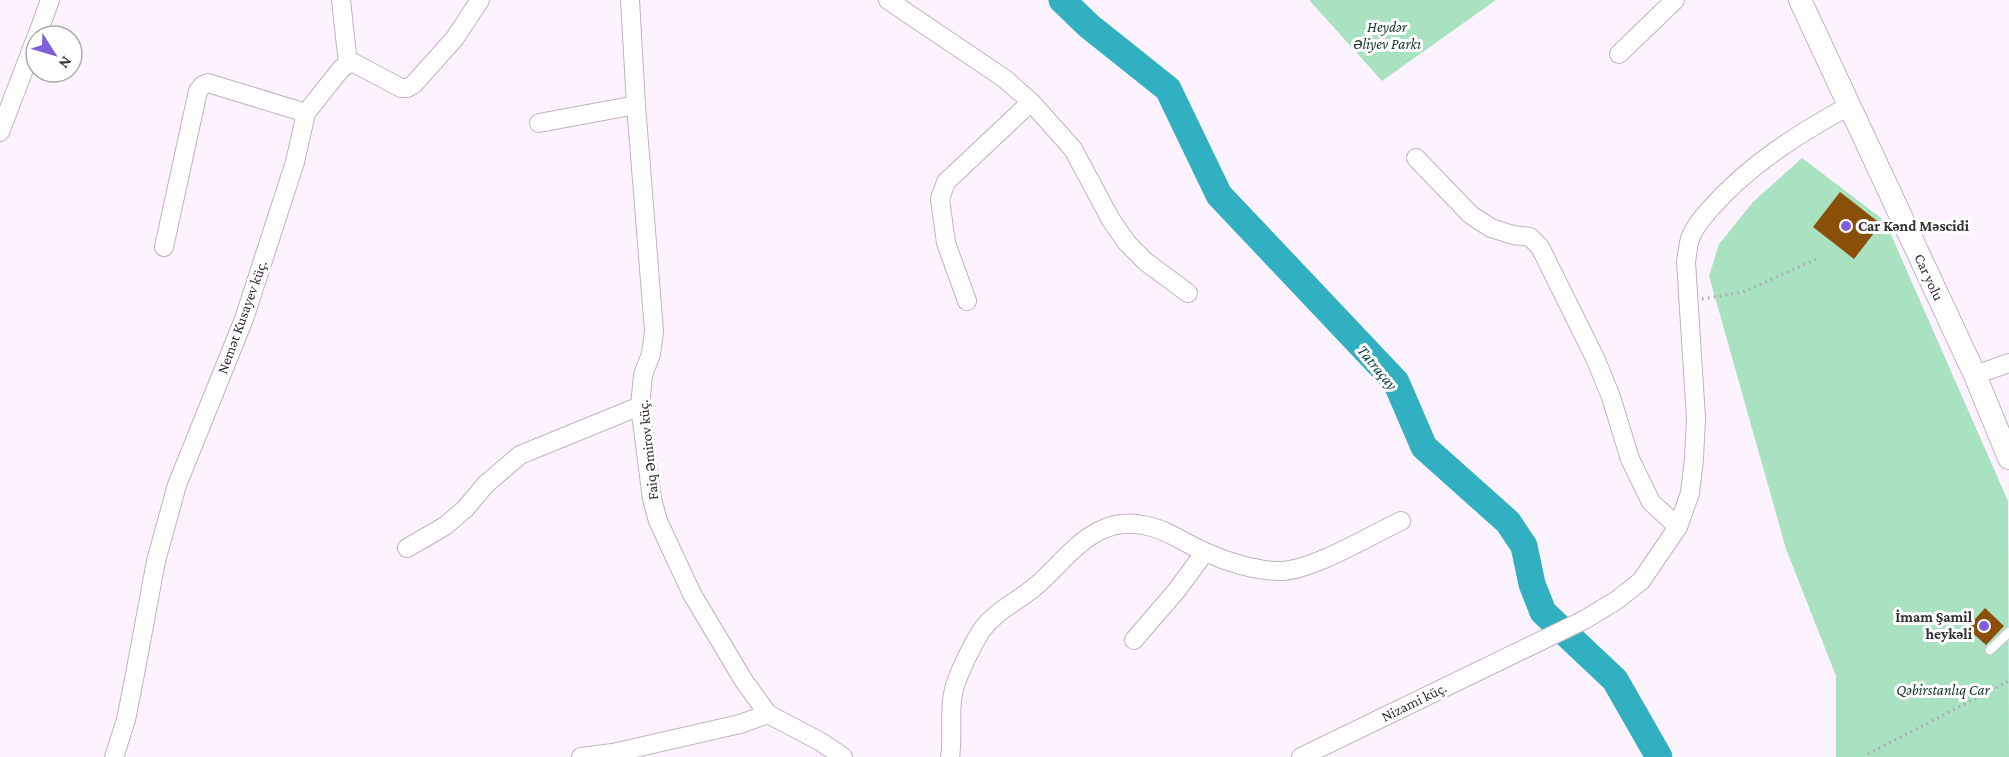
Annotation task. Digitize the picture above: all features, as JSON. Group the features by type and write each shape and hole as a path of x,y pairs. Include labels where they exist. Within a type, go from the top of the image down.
{"street":[{"path":"41,24 49,0"},
{"path":"341,0 348,64 354,63 401,88 412,85 455,38 480,0"},
{"name":"Faiq Əmirov küç.","path":"630,0 654,331 651,354 643,375 640,406 652,499 658,521 692,594 744,681 768,714 821,742 843,757"},
{"path":"888,0 1005,79 1031,102 1072,149 1111,220 1127,243 1146,262 1188,294"},
{"path":"1618,54 1675,0"},
{"name":"Car yolu","path":"1800,0 1975,375 2009,458"},
{"name":"Nemət Kusayev küç.","path":"114,757 126,720 156,561 177,485 244,320 295,162 306,113 341,69 348,64"},
{"path":"0,132 24,69"},
{"path":"164,247 198,91 203,85 208,83 306,113"},
{"path":"967,301 946,243 940,199 946,182 1031,102"},
{"path":"538,123 636,105"},
{"name":"Nizami küç.","path":"1301,757 1584,620 1617,600 1641,581 1678,527 1690,493 1696,418 1686,262 1690,238 1701,220 1733,186 1805,130 1849,106"},
{"path":"1416,158 1471,215 1491,228 1513,235 1530,237 1540,247 1596,360 1611,398 1630,459 1651,501 1678,527"},
{"path":"1975,375 2009,363"},
{"path":"407,548 445,526 486,484 520,455 640,406"},
{"path":"950,757 952,693 981,632 1000,611 1035,587 1096,532 1110,526 1128,523 1160,529 1205,552 1250,567 1280,571 1302,569 1401,521"},
{"path":"1134,640 1177,590 1205,552"},
{"path":"581,757 614,753 729,727 768,714"}],"lane":[{"path":"1990,650 2009,632"}],"path":[{"path":"1689,302 1743,292 1819,258"},
{"path":"1868,754 2009,681"}],"green space":[{"name":"Heydər Əliyev Parkı","path":"1309,0 1496,0 1382,81"},
{"name":"Qəbirstanlıq Car","path":"1802,158 1885,221 2008,501 2009,757 1836,757 1836,676 1786,549 1709,276 1719,244 1753,202"}],"building":[{"path":"1840,192 1881,224 1854,259 1813,227"},
{"path":"1985,608 2004,626 1986,645 1967,628"}],"waterway":[{"name":"Tatraçay","path":"1062,0 1089,26 1168,89 1219,195 1396,382 1424,447 1508,522 1524,546 1532,584 1543,612 1615,680 1659,757"}],"place":[{"name":"Car Kənd Məscidi","path":"1846,226"},
{"name":"İmam Şamil heykəli","path":"1984,626"}]}
